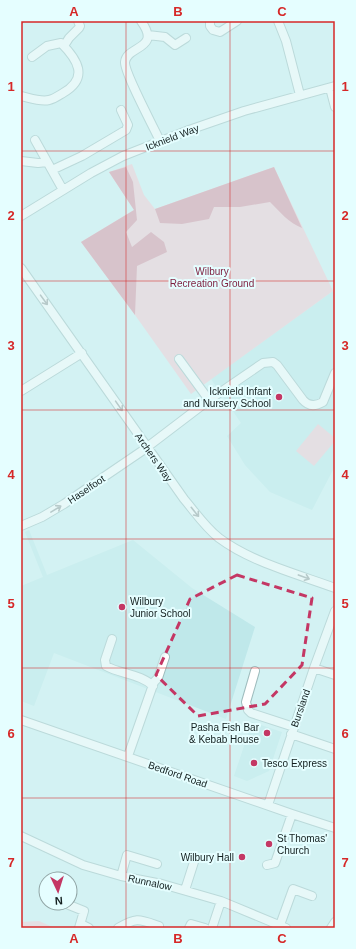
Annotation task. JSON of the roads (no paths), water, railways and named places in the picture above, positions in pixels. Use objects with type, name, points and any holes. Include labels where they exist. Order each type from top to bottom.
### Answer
[{"type":"street","points":[[64,46],[74,32],[79,28],[80,26],[78,21]]},
{"type":"street","points":[[141,21],[147,30],[148,37],[144,43],[126,58],[125,63],[129,77],[160,141]]},
{"type":"street","points":[[210,21],[210,26],[213,30],[220,32],[237,21]]},
{"type":"street","points":[[278,21],[286,41],[300,95]]},
{"type":"street","points":[[148,35],[165,37],[175,45],[186,38]]},
{"type":"street","points":[[21,96],[38,100],[50,100],[65,92],[76,83],[78,77],[79,68],[74,58],[61,43],[47,46],[32,57]]},
{"type":"street","points":[[333,87],[335,107]]},
{"type":"street","name":"Icknield Way","points":[[21,216],[123,156],[244,110],[333,87]]},
{"type":"street","points":[[52,170],[82,156],[126,130],[128,125],[121,110]]},
{"type":"street","points":[[35,140],[63,190]]},
{"type":"street","points":[[21,161],[38,163],[47,162]]},
{"type":"street","name":"Archers Way","points":[[22,271],[82,353],[184,499],[205,525],[218,537],[255,559],[335,588]]},
{"type":"street","points":[[21,391],[82,353]]},
{"type":"street","points":[[179,359],[209,400]]},
{"type":"street","name":"Haselfoot","points":[[21,526],[42,517],[64,504],[148,447],[209,400],[259,365],[270,362],[277,365],[290,384],[308,405],[316,405],[323,402],[335,373]]},
{"type":"street","name":"Bursland","points":[[268,805],[292,730],[335,611]]},
{"type":"street","points":[[112,639],[105,660],[106,666],[148,681],[153,686]]},
{"type":"street","points":[[128,756],[165,657]]},
{"type":"street","points":[[314,668],[335,675]]},
{"type":"street","points":[[255,671],[246,702],[248,710],[335,749]]},
{"type":"street","name":"Bedford Road","points":[[21,720],[335,828]]},
{"type":"street","points":[[267,865],[275,863],[292,814]]},
{"type":"street","name":"Runnalow","points":[[21,836],[83,865],[121,876],[162,884],[221,901],[283,927],[293,889],[312,896]]},
{"type":"street","points":[[121,876],[127,855],[157,864]]},
{"type":"street","points":[[185,890],[194,862]]},
{"type":"street","points":[[212,928],[221,901]]},
{"type":"street","points":[[78,909],[84,911],[80,926],[89,928]]},
{"type":"street","points":[[118,928],[131,920],[159,926]]},
{"type":"street","points":[[331,928],[335,922]]},
{"type":"street","points":[[189,928],[191,924],[205,928]]},
{"type":"place","name":"Icknield Infant and Nursery School","points":[[279,397]]},
{"type":"place","name":"Wilbury Junior School","points":[[122,607]]},
{"type":"place","name":"Pasha Fish Bar & Kebab House","points":[[267,733]]},
{"type":"place","name":"Tesco Express","points":[[254,763]]},
{"type":"place","name":"St Thomas' Church","points":[[269,844]]},
{"type":"place","name":"Wilbury Hall","points":[[242,857]]},
{"type":"park label","name":"Wilbury Recreation Ground","points":[[212,276]]}]
